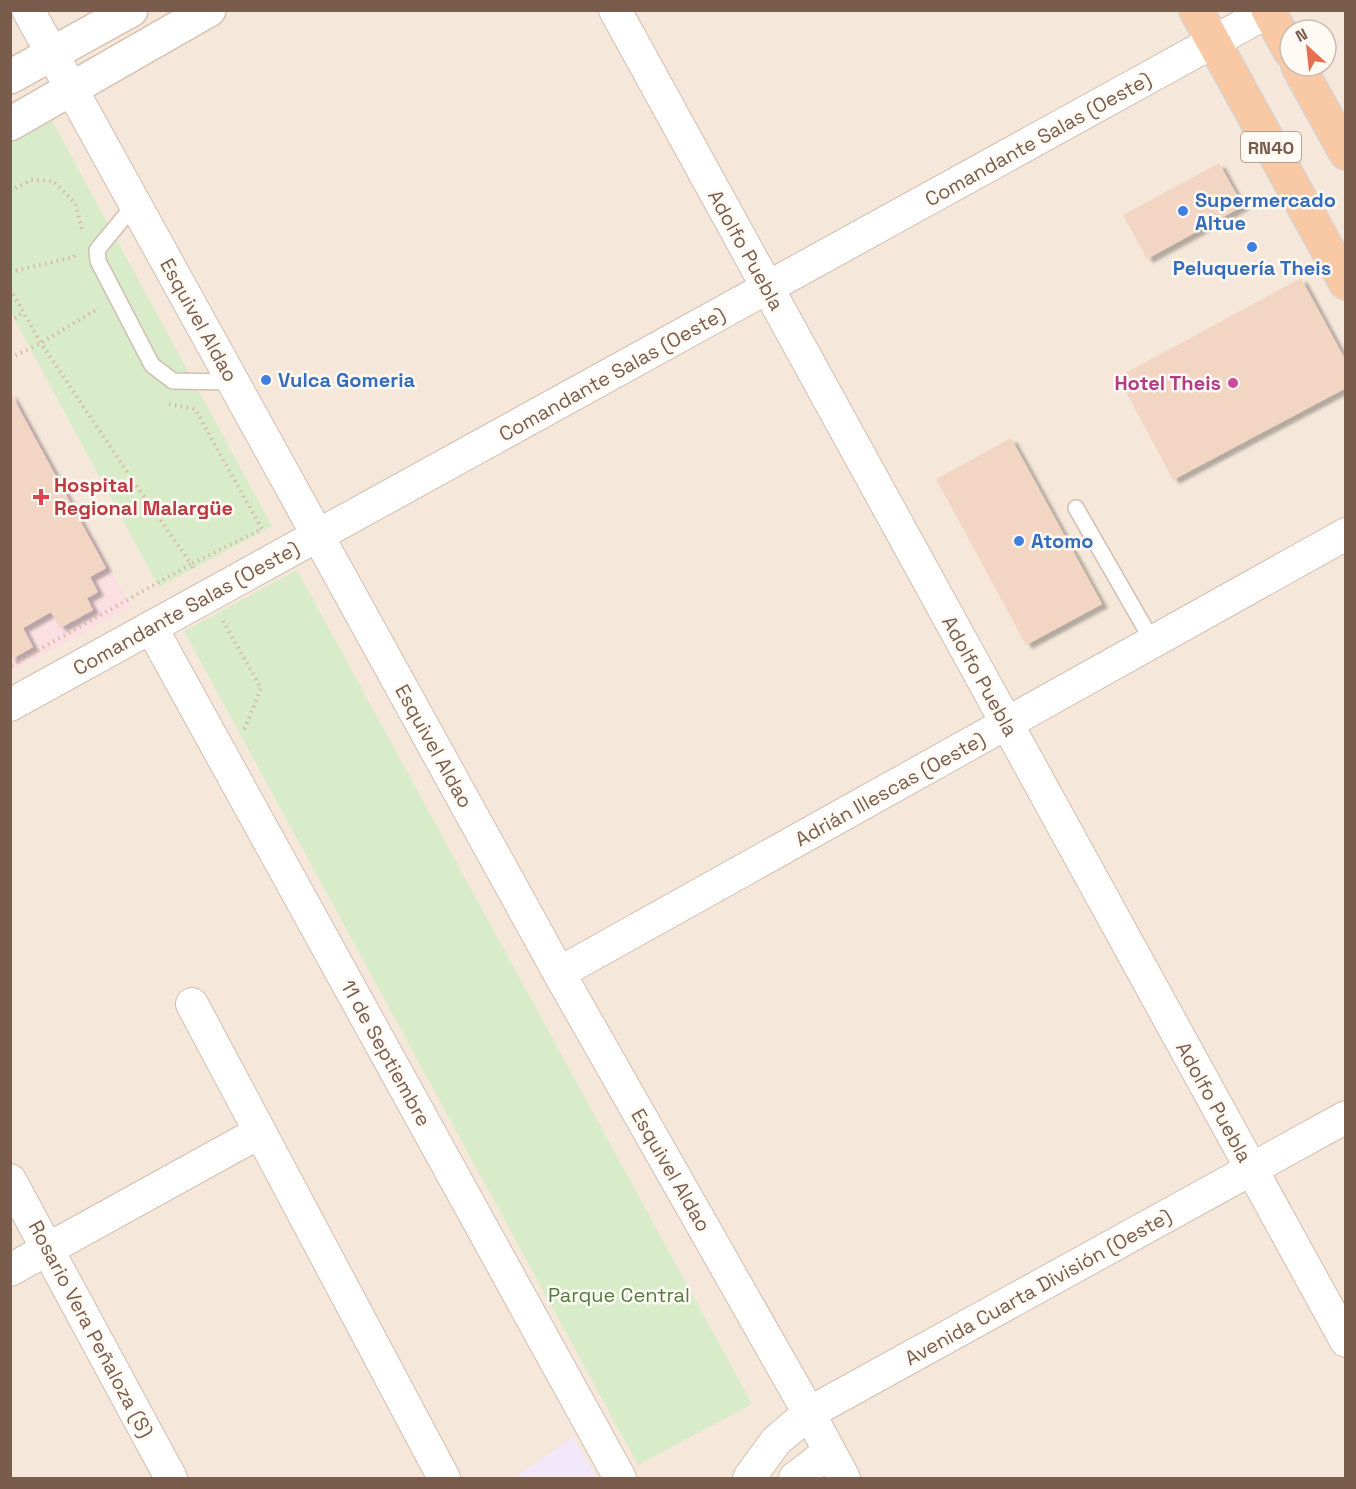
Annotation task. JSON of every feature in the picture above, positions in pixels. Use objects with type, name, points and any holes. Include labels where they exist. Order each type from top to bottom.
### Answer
[{"type":"highway","name":"RN40","points":[[1196,10],[1346,283]]},
{"type":"highway","points":[[1269,11],[1278,28]]},
{"type":"highway","name":"RN40","points":[[1305,78],[1346,153]]},
{"type":"main road","points":[[10,77],[131,10]]},
{"type":"main road","points":[[10,124],[209,10]]},
{"type":"street","name":"Esquivel Aldao","points":[[28,10],[559,973],[837,1465]]},
{"type":"street","name":"Adolfo Puebla","points":[[615,10],[1346,1341]]},
{"type":"street","name":"Comandante Salas (Oeste)","points":[[10,705],[1269,11]]},
{"type":"street","name":"Adrián Illescas (Oeste)","points":[[559,973],[1346,534]]},
{"type":"street","name":"11 de Septiembre","points":[[151,627],[620,1479]]},
{"type":"street","points":[[192,1004],[444,1479]]},
{"type":"street","name":"Avenida Cuarta División (Oeste)","points":[[749,1479],[776,1441],[809,1413],[1346,1117]]},
{"type":"street","points":[[10,1270],[260,1132]]},
{"type":"street","name":"Rosario Vera Peñaloza (S)","points":[[10,1180],[171,1479]]},
{"type":"street","points":[[795,1479],[837,1465]]},
{"type":"lane","points":[[135,204],[97,250],[98,261],[152,365],[173,381],[233,382]]},
{"type":"lane","points":[[1076,508],[1153,642]]},
{"type":"path","points":[[10,191],[31,180],[53,181],[75,203],[84,233],[80,241]]},
{"type":"path","points":[[10,272],[74,257],[77,250],[82,258]]},
{"type":"path","points":[[10,289],[41,344],[190,564],[261,688],[245,728],[219,750]]},
{"type":"path","points":[[10,358],[41,344],[108,303]]},
{"type":"path","points":[[10,322],[23,312]]},
{"type":"path","points":[[10,666],[190,564],[262,529],[195,409],[165,404]]},
{"type":"shaded area","points":[[11,11],[1345,11],[1345,1478],[11,1478]]},
{"type":"shaded area","name":"Hospital Regional Malargüe","points":[[10,387],[131,607],[11,672],[10,672]]},
{"type":"shaded area","points":[[573,1437],[597,1478],[514,1478]]},
{"type":"green space","points":[[49,115],[272,526],[159,587],[11,313],[10,137]]},
{"type":"green space","name":"Parque Central","points":[[297,570],[752,1404],[638,1465],[184,631]]},
{"type":"building","name":"Supermercado Altue","points":[[1219,163],[1243,206],[1147,259],[1123,215]]},
{"type":"building","name":"Hotel Theis","points":[[1301,278],[1346,361],[1346,388],[1173,480],[1118,377]]},
{"type":"building","name":"Hospital Regional Malargüe","points":[[10,392],[106,568],[90,577],[98,592],[87,598],[93,610],[60,628],[51,612],[23,628],[33,647],[10,660]]},
{"type":"building","name":"Atomo","points":[[1011,438],[1102,604],[1026,645],[936,479]]},
{"type":"place","name":"Supermercado Altue","points":[[1183,211]]},
{"type":"place","name":"Peluquería Theis","points":[[1252,247]]},
{"type":"place","name":"Vulca Gomeria","points":[[266,380]]},
{"type":"place","name":"Hotel Theis","points":[[1233,383]]},
{"type":"place","name":"Hospital Regional Malargüe","points":[[41,497]]},
{"type":"place","name":"Atomo","points":[[1019,541]]}]
